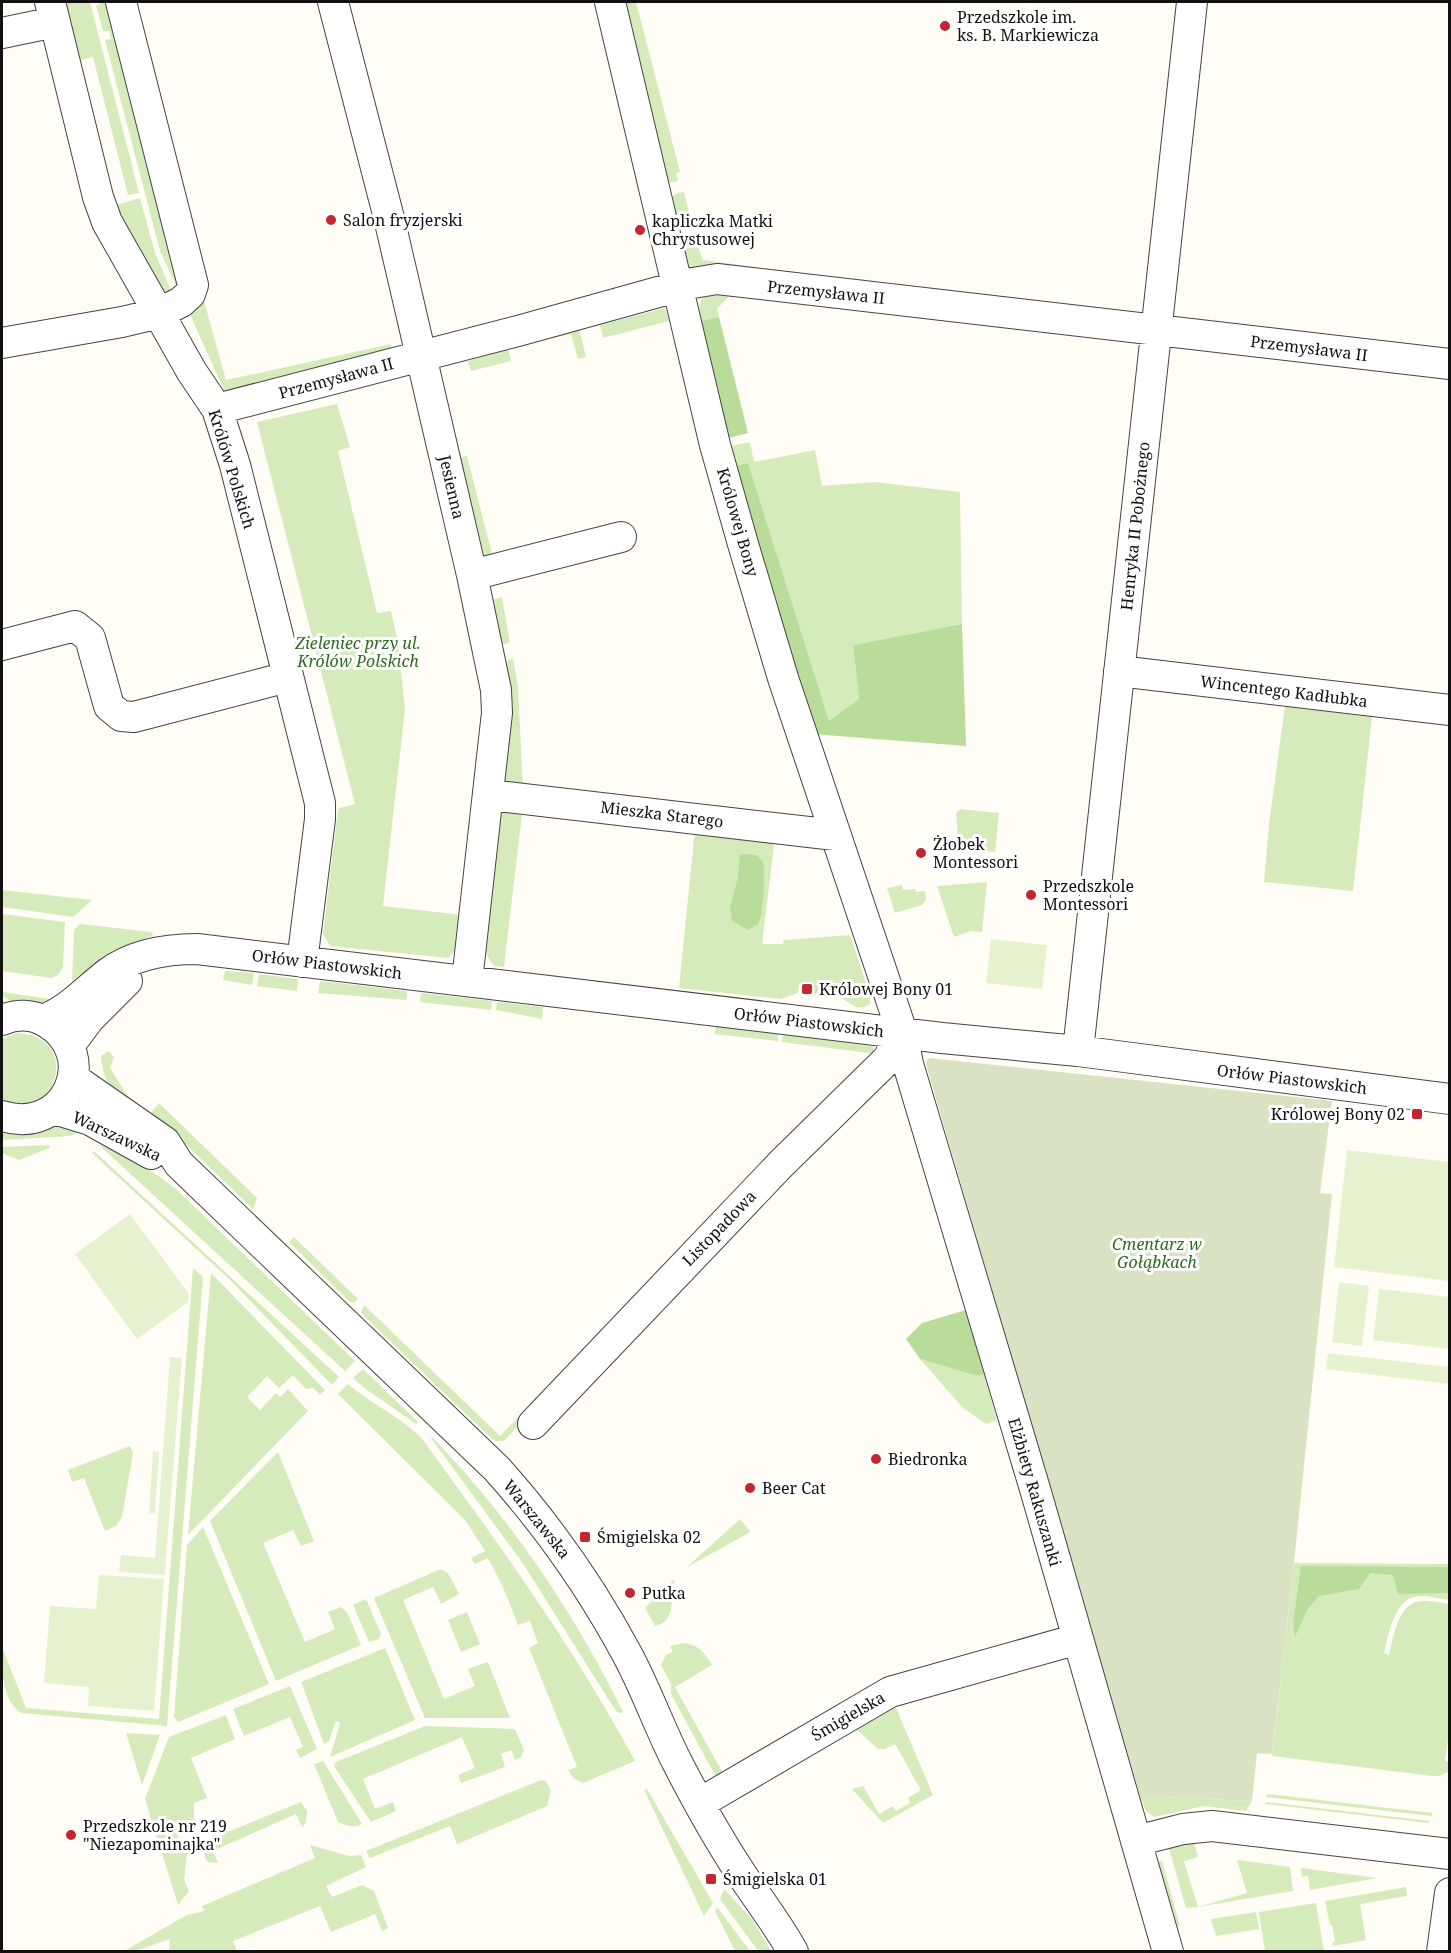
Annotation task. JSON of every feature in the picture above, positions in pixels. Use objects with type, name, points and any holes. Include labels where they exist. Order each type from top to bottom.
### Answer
[{"type":"street","points":[[2,343],[122,322],[159,313],[181,302],[190,294],[193,285],[121,2]]},
{"type":"street","name":"Jesienna","points":[[333,2],[389,218],[472,575],[496,690],[489,795],[467,981]]},
{"type":"street","name":"Królowej Bony","points":[[610,2],[715,445],[743,544],[783,678],[902,1032]]},
{"type":"street","name":"Henryka II Pobożnego","points":[[1078,1051],[1192,2]]},
{"type":"street","points":[[2,33],[52,12]]},
{"type":"street","name":"Królów Polskich","points":[[52,12],[98,197],[111,229],[192,372],[217,409],[235,465],[317,788],[320,819],[302,962]]},
{"type":"street","name":"Przemysława II","points":[[217,409],[702,280],[717,279],[1449,364]]},
{"type":"street","points":[[472,575],[621,537]]},
{"type":"street","points":[[2,645],[75,626],[90,638],[109,706],[121,716],[134,717],[272,681]]},
{"type":"street","name":"Wincentego Kadłubka","points":[[1119,671],[1449,710]]},
{"type":"street","name":"Mieszka Starego","points":[[489,795],[835,835]]},
{"type":"street","name":"Orłów Piastowskich","points":[[43,1020],[73,1004],[120,965],[151,952],[197,949],[1078,1051],[1449,1099]]},
{"type":"street","points":[[69,1046],[88,1019],[114,992],[134,976],[156,964],[169,952]]},
{"type":"street","points":[[2,1116],[13,1120],[28,1120],[42,1117],[54,1109],[66,1095],[73,1078],[74,1067],[69,1046],[58,1031],[43,1020],[33,1017],[4,1015]]},
{"type":"street","name":"Listopadowa","points":[[533,1424],[781,1164],[888,1059],[902,1032]]},
{"type":"street","name":"Elżbiety Rakuszanki","points":[[902,1032],[908,1064],[1168,1952]]},
{"type":"street","name":"Warszawska","points":[[73,1078],[165,1142],[179,1164],[488,1461],[530,1506],[567,1555],[628,1656],[676,1761],[741,1873],[774,1918],[793,1952]]},
{"type":"street","name":"Warszawska","points":[[54,1109],[90,1120],[157,1157],[179,1164]]},
{"type":"street","name":"Śmigielska","points":[[700,1803],[890,1692],[1078,1639]]},
{"type":"street","points":[[1137,1841],[1183,1829],[1212,1826],[1449,1854]]},
{"type":"street","points":[[1442,1952],[1449,1893]]},
{"type":"green space","points":[[60,2],[90,2],[139,193],[128,195],[93,57],[76,61]]},
{"type":"green space","points":[[100,2],[110,2],[182,281],[179,292],[160,251],[105,40],[111,39],[109,31],[103,31],[96,5]]},
{"type":"green space","points":[[621,2],[636,2],[680,172],[676,173],[678,181],[668,183]]},
{"type":"green space","points":[[684,192],[692,224],[691,227],[674,228],[668,201],[675,194]]},
{"type":"green space","points":[[140,198],[155,253],[173,295],[166,296],[113,206]]},
{"type":"green space","points":[[694,242],[703,260],[814,275],[808,280],[687,269],[679,249],[683,244]]},
{"type":"green space","points":[[713,294],[729,296],[717,309],[719,317],[701,321],[699,307],[701,300]]},
{"type":"green space","points":[[204,301],[226,380],[391,344],[393,353],[233,392],[224,390],[187,308]]},
{"type":"green space","points":[[665,308],[669,321],[603,338],[600,325]]},
{"type":"green space","points":[[719,317],[748,433],[725,439],[696,322]]},
{"type":"green space","points":[[579,328],[586,357],[578,359],[571,334],[549,339],[550,337]]},
{"type":"green space","points":[[508,349],[511,361],[471,371],[468,361]]},
{"type":"green space","name":"Zieleniec przy ul. Królów Polskich","points":[[337,404],[350,447],[338,451],[377,613],[391,611],[398,642],[405,709],[383,906],[462,915],[458,949],[448,958],[330,946],[323,934],[338,810],[355,804],[257,422]]},
{"type":"green space","points":[[750,442],[754,462],[815,450],[822,486],[874,482],[960,492],[962,624],[853,645],[859,699],[829,722],[748,464],[732,467],[727,447]]},
{"type":"green space","points":[[460,451],[461,457],[467,456],[492,554],[487,558],[481,556],[454,453]]},
{"type":"green space","points":[[748,463],[829,721],[859,699],[853,645],[962,624],[966,746],[812,734],[732,467]]},
{"type":"green space","points":[[502,597],[510,643],[499,645],[489,600]]},
{"type":"green space","points":[[513,658],[518,687],[523,789],[503,784],[502,664]]},
{"type":"green space","points":[[1285,706],[1372,717],[1353,891],[1264,882],[1269,824]]},
{"type":"green space","points":[[501,808],[575,815],[574,821],[522,814],[504,967],[494,966],[481,946]]},
{"type":"green space","points":[[960,809],[999,813],[995,852],[985,851],[985,847],[959,849],[956,813]]},
{"type":"green space","points":[[695,829],[768,838],[774,845],[762,944],[783,944],[784,940],[850,935],[870,995],[870,1004],[857,1007],[839,997],[814,994],[814,986],[799,984],[798,993],[781,999],[679,988]]},
{"type":"green space","points":[[740,854],[757,855],[764,864],[761,917],[757,925],[748,930],[732,921],[730,907],[738,877]]},
{"type":"green space","points":[[987,882],[982,932],[971,931],[954,937],[937,886]]},
{"type":"green space","points":[[902,885],[903,890],[925,891],[926,900],[922,905],[895,913],[887,888]]},
{"type":"green space","points":[[2,890],[92,900],[73,917],[2,907]]},
{"type":"green space","points":[[2,914],[65,922],[63,967],[58,975],[51,978],[2,971]]},
{"type":"green space","points":[[80,924],[153,934],[124,947],[72,984],[74,930]]},
{"type":"green space","points":[[991,939],[1047,945],[1042,989],[986,983]]},
{"type":"green space","points":[[225,971],[254,973],[252,985],[223,980]]},
{"type":"green space","points":[[259,974],[298,979],[297,991],[257,986]]},
{"type":"green space","points":[[320,981],[407,991],[407,1000],[318,993]]},
{"type":"green space","points":[[2,992],[63,1001],[55,1006],[14,1004],[2,995]]},
{"type":"green space","points":[[421,993],[492,1001],[491,1010],[420,1002]]},
{"type":"green space","points":[[497,1002],[543,1007],[542,1019],[496,1010]]},
{"type":"green space","points":[[716,1026],[778,1033],[778,1041],[714,1034]]},
{"type":"green space","points":[[16,1033],[37,1038],[50,1048],[56,1063],[55,1078],[48,1092],[36,1102],[21,1105],[2,1099],[2,1039]]},
{"type":"green space","points":[[783,1034],[872,1046],[877,1054],[782,1042]]},
{"type":"green space","points":[[109,1051],[114,1057],[110,1068],[131,1101],[117,1092],[106,1079],[101,1056]]},
{"type":"green space","name":"Cmentarz w Gołąbkach","points":[[930,1058],[1332,1101],[1320,1193],[1332,1194],[1294,1563],[1272,1754],[1257,1753],[1252,1801],[1140,1796],[927,1068],[926,1061]]},
{"type":"green space","points":[[159,1103],[257,1198],[253,1209],[177,1136],[150,1114]]},
{"type":"green space","points":[[58,1124],[79,1132],[71,1136],[2,1140],[2,1130]]},
{"type":"green space","points":[[49,1145],[50,1148],[19,1160],[2,1153],[2,1147]]},
{"type":"green space","points":[[99,1145],[129,1157],[177,1190],[355,1361],[345,1371]]},
{"type":"green space","points":[[1347,1150],[1449,1162],[1449,1281],[1334,1267]]},
{"type":"green space","points":[[94,1151],[339,1377],[332,1385],[230,1280],[92,1153]]},
{"type":"green space","points":[[130,1214],[189,1294],[188,1302],[137,1339],[75,1254]]},
{"type":"green space","points":[[294,1237],[358,1299],[354,1303],[350,1302],[289,1242]]},
{"type":"green space","points":[[193,1268],[203,1277],[167,1726],[22,1713],[15,1708],[7,1693],[3,1674],[2,1647],[26,1708],[159,1719]]},
{"type":"green space","points":[[211,1273],[325,1390],[320,1395],[313,1388],[306,1389],[293,1375],[279,1388],[267,1376],[247,1397],[260,1410],[276,1393],[280,1397],[288,1389],[308,1411],[188,1535]]},
{"type":"green space","points":[[1339,1282],[1369,1286],[1362,1346],[1332,1342]]},
{"type":"green space","points":[[1379,1289],[1449,1297],[1449,1349],[1373,1340]]},
{"type":"green space","points":[[364,1305],[500,1436],[579,1354],[582,1357],[504,1441],[494,1441],[361,1313]]},
{"type":"green space","points":[[966,1310],[984,1374],[977,1376],[920,1359],[906,1339],[922,1323]]},
{"type":"green space","points":[[1328,1353],[1449,1367],[1449,1384],[1326,1369]]},
{"type":"green space","points":[[170,1357],[182,1358],[166,1558],[158,1558],[166,1559],[165,1575],[119,1572],[121,1555],[155,1558]]},
{"type":"green space","points":[[920,1359],[977,1376],[984,1374],[997,1420],[986,1424],[963,1408]]},
{"type":"green space","points":[[363,1369],[418,1422],[416,1424],[353,1378]]},
{"type":"green space","points":[[348,1384],[406,1424],[423,1440],[561,1637],[635,1761],[583,1783],[573,1778],[568,1770],[577,1767],[529,1648],[538,1643],[530,1621],[518,1625],[503,1587],[488,1558],[475,1564],[471,1558],[485,1551],[465,1520],[338,1394]]},
{"type":"green space","points":[[432,1437],[487,1499],[538,1567],[583,1638],[622,1713],[617,1712],[612,1705],[524,1565]]},
{"type":"green space","points":[[130,1446],[133,1453],[122,1517],[116,1526],[105,1531],[84,1478],[72,1482],[68,1470]]},
{"type":"green space","points":[[153,1451],[159,1452],[155,1513],[149,1513]]},
{"type":"green space","points":[[278,1452],[314,1541],[301,1546],[293,1530],[263,1543],[305,1642],[335,1629],[328,1612],[341,1607],[347,1612],[361,1645],[276,1681],[210,1521]]},
{"type":"green space","points":[[740,1519],[750,1531],[747,1534],[687,1567]]},
{"type":"green space","points":[[203,1527],[269,1684],[178,1722],[174,1717],[187,1545]]},
{"type":"green space","points":[[1294,1563],[1449,1564],[1449,1600],[1420,1596],[1404,1602],[1394,1617],[1384,1653],[1389,1655],[1398,1622],[1407,1607],[1421,1601],[1449,1604],[1450,1726],[1445,1760],[1449,1763],[1448,1772],[1432,1776],[1272,1756]]},
{"type":"green space","points":[[1301,1566],[1449,1567],[1449,1593],[1398,1594],[1393,1575],[1370,1573],[1359,1589],[1319,1596],[1307,1610],[1295,1637],[1293,1624]]},
{"type":"green space","points":[[441,1569],[448,1573],[459,1594],[441,1604],[433,1587],[403,1600],[444,1699],[475,1686],[468,1669],[488,1662],[510,1718],[425,1718],[374,1598]]},
{"type":"green space","points":[[99,1575],[164,1579],[154,1711],[88,1706],[89,1687],[44,1683],[50,1606],[96,1609]]},
{"type":"green space","points":[[673,1580],[675,1581],[671,1608],[667,1620],[655,1626],[645,1608]]},
{"type":"green space","points":[[366,1599],[381,1634],[379,1639],[369,1642],[353,1605]]},
{"type":"green space","points":[[467,1612],[480,1644],[461,1652],[448,1620]]},
{"type":"green space","points":[[683,1643],[693,1645],[700,1650],[712,1665],[675,1687],[724,1775],[717,1779],[671,1694],[671,1684],[661,1665],[666,1655],[673,1652],[670,1646]]},
{"type":"green space","points":[[385,1648],[415,1720],[330,1757],[340,1723],[336,1721],[329,1741],[324,1744],[301,1682]]},
{"type":"green space","points":[[290,1686],[317,1749],[300,1758],[296,1750],[303,1747],[290,1717],[244,1736],[233,1709]]},
{"type":"green space","points":[[894,1703],[933,1795],[883,1823],[852,1789],[863,1786],[879,1814],[893,1806],[896,1811],[910,1803],[908,1798],[921,1790],[895,1744],[885,1749],[878,1749],[854,1727]]},
{"type":"green space","points":[[226,1715],[235,1739],[191,1758],[207,1798],[194,1803],[194,1824],[180,1823],[177,1846],[188,1847],[184,1880],[189,1891],[178,1905],[145,1799],[169,1737]]},
{"type":"green space","points":[[425,1726],[515,1729],[524,1750],[521,1757],[515,1760],[511,1750],[501,1754],[505,1767],[461,1783],[458,1775],[475,1768],[462,1737],[363,1779],[375,1809],[393,1802],[396,1811],[371,1822],[334,1766],[336,1762]]},
{"type":"green space","points":[[126,1733],[160,1735],[142,1785]]},
{"type":"green space","points":[[323,1761],[362,1824],[353,1826],[338,1822],[314,1764]]},
{"type":"green space","points":[[541,1780],[546,1781],[551,1790],[547,1806],[457,1844],[450,1826],[370,1858],[366,1851]]},
{"type":"green space","points":[[647,1789],[713,1903],[704,1916],[644,1790]]},
{"type":"green space","points":[[1267,1794],[1432,1813],[1432,1816],[1266,1797]]},
{"type":"green space","points":[[1140,1796],[1252,1801],[1246,1811],[1204,1806],[1154,1817],[1146,1811]]},
{"type":"green space","points":[[301,1802],[307,1811],[306,1823],[302,1827],[296,1814],[213,1851],[218,1863],[206,1860],[205,1851],[208,1840]]},
{"type":"green space","points":[[1266,1802],[1429,1821],[1429,1823],[1265,1804]]},
{"type":"green space","points":[[1194,1842],[1198,1857],[1184,1861],[1198,1907],[1186,1908],[1169,1848]]},
{"type":"green space","points":[[310,1845],[349,1856],[361,1855],[366,1867],[326,1886],[332,1897],[362,1885],[374,1891],[388,1928],[382,1931],[375,1914],[331,1932],[320,1906],[233,1941],[237,1951],[169,1951],[170,1939],[135,1951],[124,1951],[187,1915],[204,1911],[202,1906],[315,1858]]},
{"type":"green space","points":[[1237,1860],[1290,1867],[1293,1891],[1198,1907],[1247,1893]]},
{"type":"green space","points":[[1162,1861],[1180,1926],[1176,1927],[1154,1863]]},
{"type":"green space","points":[[1301,1868],[1377,1878],[1310,1890],[1308,1876],[1302,1877]]},
{"type":"green space","points":[[1406,1887],[1407,1896],[1360,1904],[1366,1940],[1333,1946],[1332,1942],[1335,1942],[1332,1925],[1330,1925],[1325,1901]]},
{"type":"green space","points":[[724,1889],[752,1919],[771,1951],[758,1951],[720,1899]]},
{"type":"green space","points":[[1316,1903],[1324,1951],[1265,1951],[1259,1912]]},
{"type":"green space","points":[[717,1907],[750,1951],[735,1951],[715,1911]]},
{"type":"green space","points":[[1256,1912],[1259,1929],[1216,1936],[1211,1919]]},
{"type":"place","name":"Przedszkole im. ks. B. Markiewicza","points":[[945,26]]},
{"type":"place","name":"Salon fryzjerski","points":[[331,220]]},
{"type":"place","name":"kapliczka Matki Chrystusowej","points":[[640,230]]},
{"type":"place","name":"Żłobek Montessori","points":[[921,853]]},
{"type":"place","name":"Przedszkole Montessori","points":[[1031,895]]},
{"type":"place","name":"Królowej Bony 01","points":[[807,989]]},
{"type":"place","name":"Królowej Bony 02","points":[[1417,1114]]},
{"type":"place","name":"Biedronka","points":[[876,1459]]},
{"type":"place","name":"Beer Cat","points":[[750,1488]]},
{"type":"place","name":"Śmigielska 02","points":[[585,1537]]},
{"type":"place","name":"Putka","points":[[630,1593]]},
{"type":"place","name":"Przedszkole nr 219 \"Niezapominajka\"","points":[[71,1835]]},
{"type":"place","name":"Śmigielska 01","points":[[711,1879]]}]
